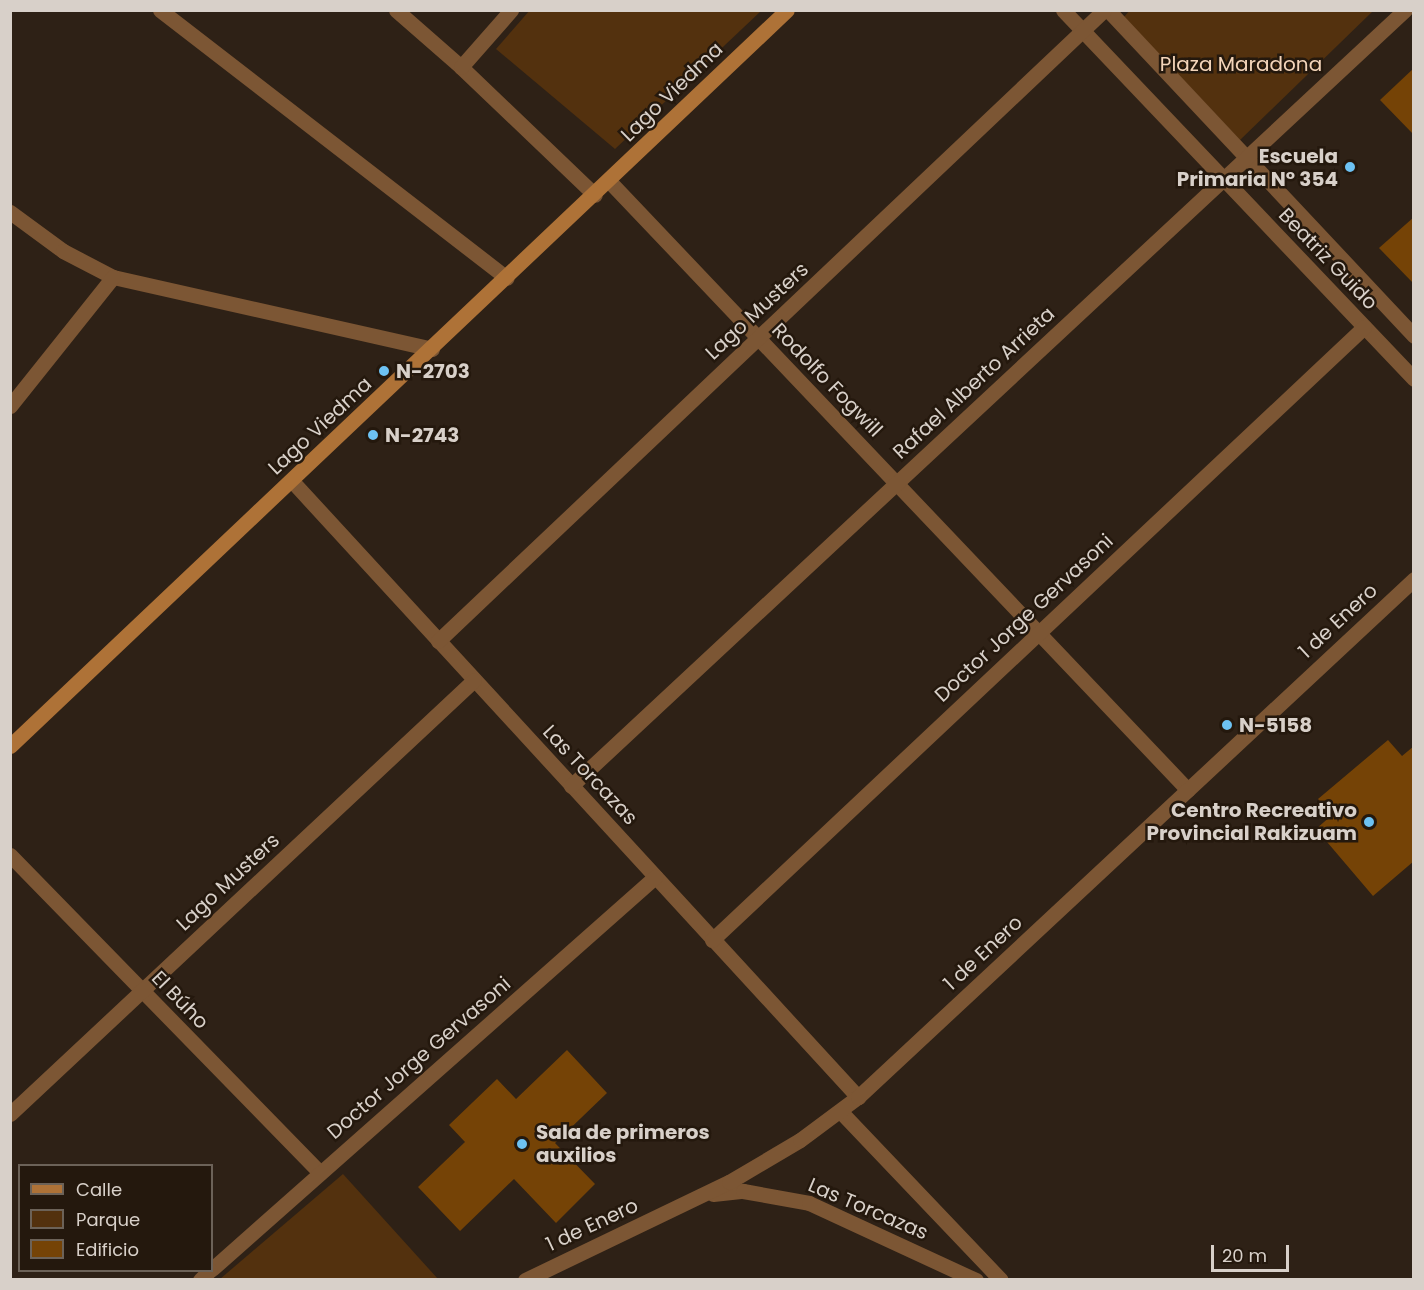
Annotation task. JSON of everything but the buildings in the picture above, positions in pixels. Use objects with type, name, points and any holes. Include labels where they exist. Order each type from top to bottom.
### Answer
[{"type":"main road","name":"Lago Viedma","points":[[10,746],[595,195],[787,10]]},
{"type":"street","points":[[160,10],[507,278]]},
{"type":"street","points":[[396,10],[461,67],[595,195]]},
{"type":"street","points":[[461,67],[511,10]]},
{"type":"street","name":"Beatriz Guido","points":[[1063,10],[1413,379]]},
{"type":"street","name":"Beatriz Guido","points":[[1106,10],[1413,336]]},
{"type":"street","name":"Lago Musters","points":[[438,641],[1106,10]]},
{"type":"street","name":"Rafael Alberto Arrieta","points":[[571,786],[1405,10]]},
{"type":"street","name":"Rodolfo Fogwill","points":[[609,181],[1188,790]]},
{"type":"street","points":[[10,212],[63,251],[113,277],[432,349]]},
{"type":"street","points":[[10,406],[113,277]]},
{"type":"street","name":"Doctor Jorge Gervasoni","points":[[712,940],[1364,327]]},
{"type":"street","name":"Las Torcazas","points":[[292,481],[858,1097]]},
{"type":"street","name":"1 de Enero","points":[[525,1280],[704,1196],[777,1154],[858,1097],[1413,579]]},
{"type":"street","name":"Lago Musters","points":[[10,1114],[474,680]]},
{"type":"street","name":"El Búho","points":[[10,855],[320,1173]]},
{"type":"street","name":"Doctor Jorge Gervasoni","points":[[213,1268],[655,877]]},
{"type":"street","name":"Las Torcazas","points":[[840,1111],[1001,1280]]},
{"type":"street","name":"Las Torcazas","points":[[704,1196],[743,1191],[809,1203],[976,1280]]},
{"type":"green space","points":[[530,10],[761,11],[615,149],[496,49]]},
{"type":"green space","name":"Plaza Maradona","points":[[1130,10],[1373,11],[1240,140],[1124,17]]},
{"type":"green space","points":[[343,1174],[438,1279],[220,1279]]},
{"type":"place","name":"Escuela Primaria N° 354","points":[[1350,167]]},
{"type":"place","name":"N-2703","points":[[384,371]]},
{"type":"place","name":"N-2743","points":[[373,435]]},
{"type":"place","name":"N-5158","points":[[1227,725]]},
{"type":"place","name":"Centro Recreativo Provincial Rakizuam","points":[[1369,822]]},
{"type":"place","name":"Sala de primeros auxilios","points":[[522,1144]]}]
